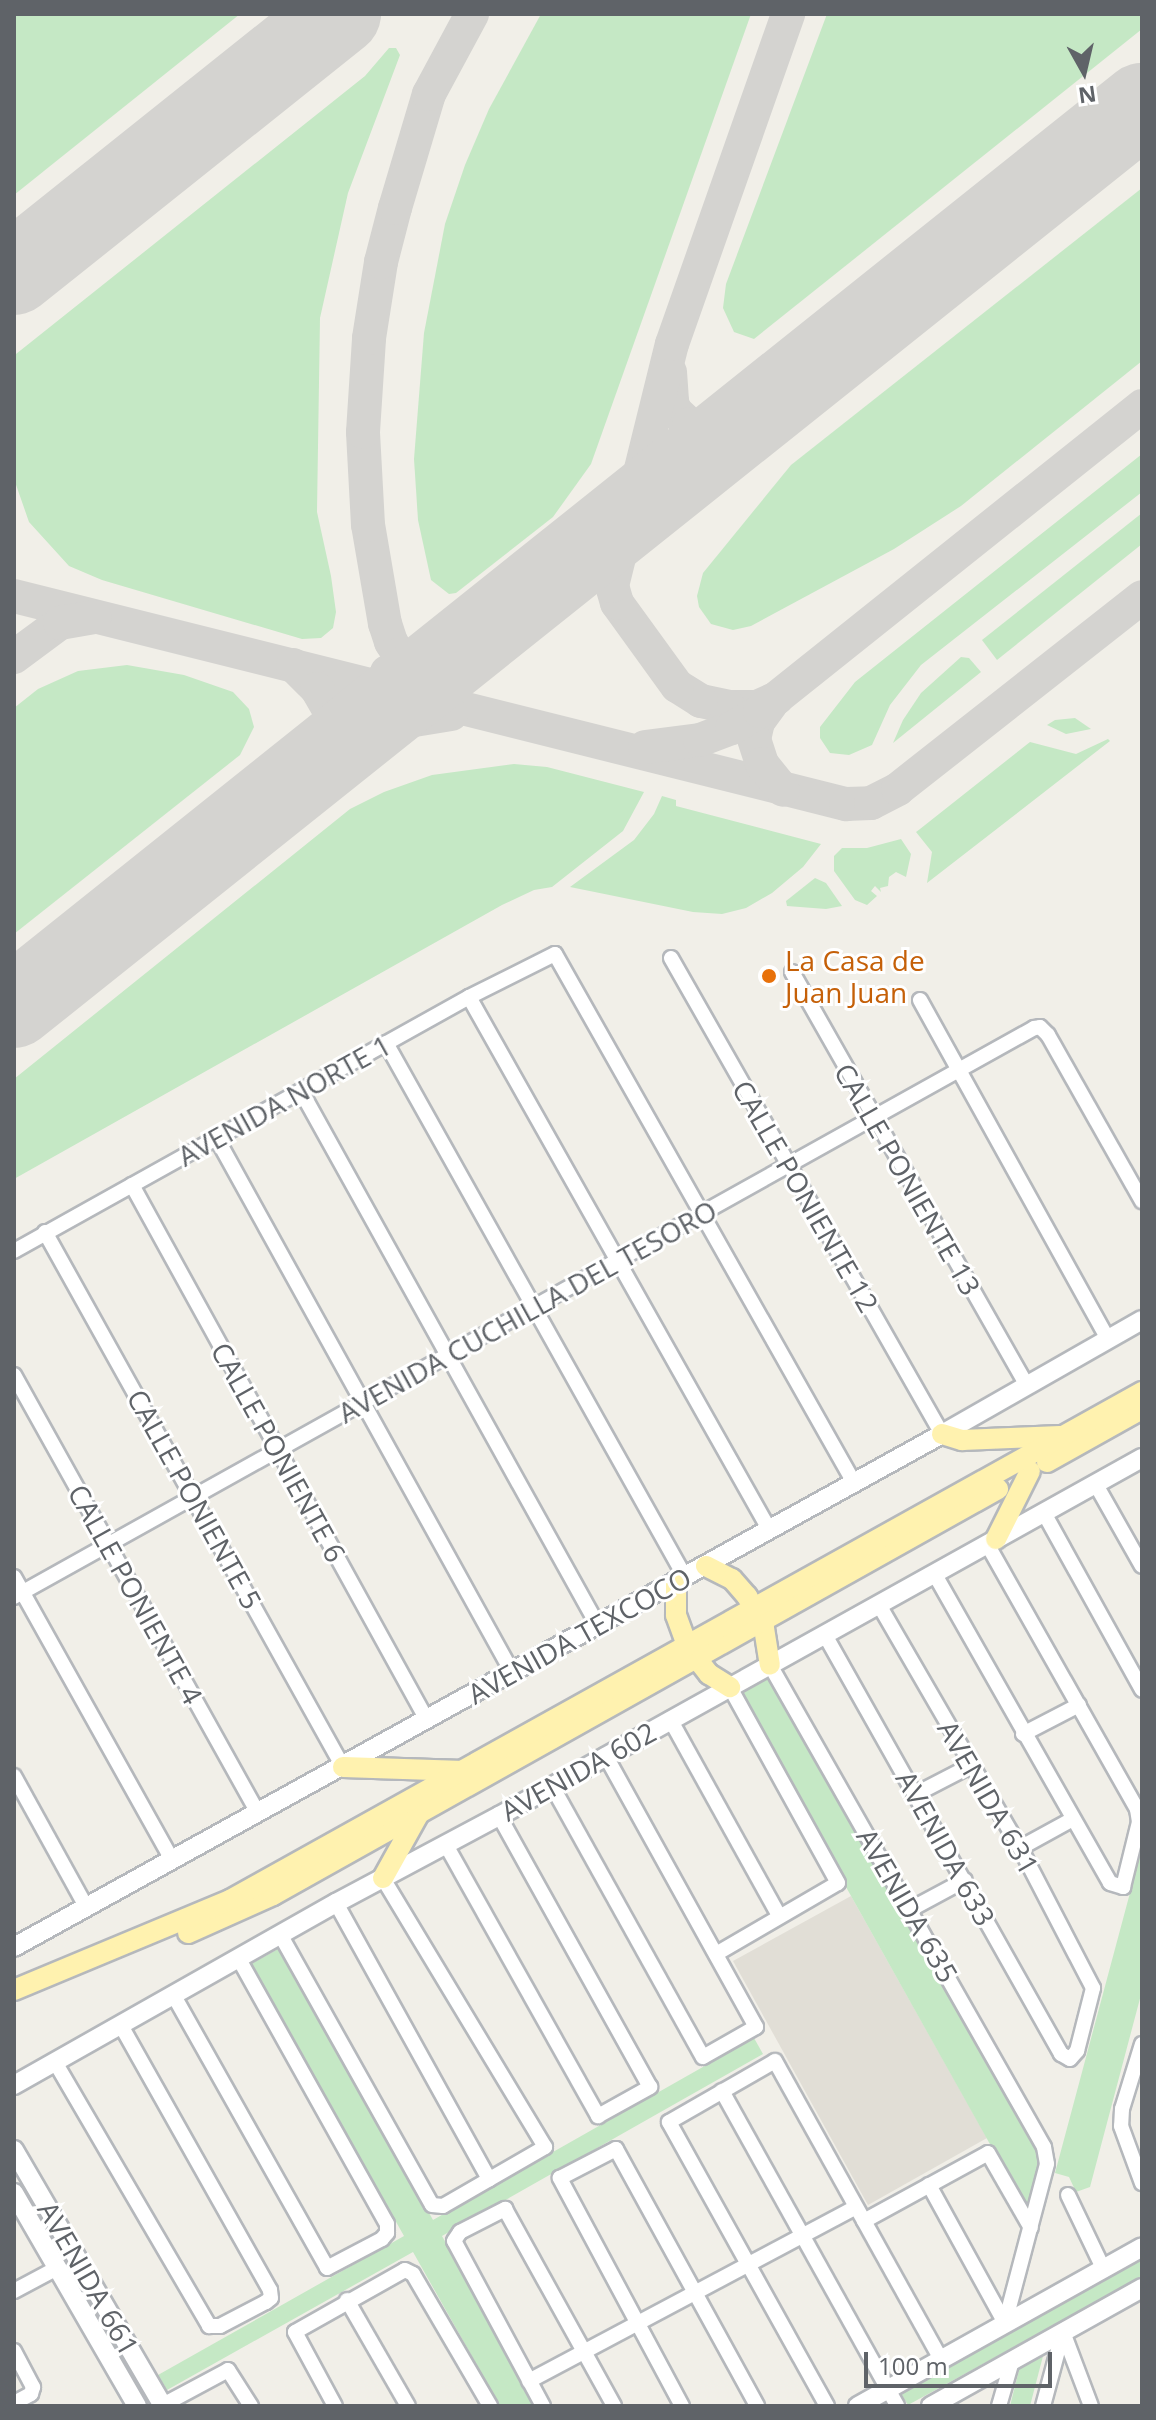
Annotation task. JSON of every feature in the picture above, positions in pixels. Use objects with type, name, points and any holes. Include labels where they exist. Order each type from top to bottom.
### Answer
[{"type":"main road","name":"AVENIDA TEXCOCO","points":[[14,1947],[706,1566],[1142,1320]]},
{"type":"main road","name":"AVENIDA 602","points":[[14,2004],[232,1915],[419,1815],[1142,1392]]},
{"type":"main road","name":"AVENIDA 602","points":[[758,1615],[1142,1409]]},
{"type":"main road","points":[[942,1434],[962,1440],[1064,1436]]},
{"type":"main road","name":"AVENIDA 602","points":[[14,2085],[336,1903],[499,1816],[1142,1458]]},
{"type":"main road","points":[[991,1541],[1030,1471]]},
{"type":"main road","points":[[706,1566],[732,1579],[758,1615],[770,1665]]},
{"type":"main road","points":[[681,1579],[676,1615],[692,1653],[730,1687]]},
{"type":"main road","name":"AVENIDA 602","points":[[14,1990],[230,1900],[464,1771],[692,1653]]},
{"type":"main road","points":[[343,1767],[464,1771]]},
{"type":"main road","points":[[383,1878],[419,1815]]},
{"type":"main road","name":"AVENIDA 661","points":[[14,2150],[162,2406]]},
{"type":"main road","name":"AVENIDA 661","points":[[14,2193],[137,2406]]},
{"type":"main road","points":[[858,2406],[892,2398],[941,2359],[1142,2247]]},
{"type":"main road","points":[[931,2406],[1142,2288]]},
{"type":"street","name":"AVENIDA NORTE 1","points":[[14,1251],[469,997],[555,954],[704,1213]]},
{"type":"street","name":"CALLE PONIENTE 12","points":[[671,958],[942,1434]]},
{"type":"street","name":"CALLE PONIENTE 13","points":[[792,972],[871,1117],[1027,1385]]},
{"type":"street","points":[[469,997],[769,1529]]},
{"type":"street","points":[[920,1000],[1108,1339]]},
{"type":"street","name":"AVENIDA CUCHILLA DEL TESORO","points":[[18,1595],[704,1213],[787,1163],[958,1068],[1040,1027],[1142,1201]]},
{"type":"street","points":[[386,1043],[681,1579]]},
{"type":"street","points":[[301,1091],[597,1624]]},
{"type":"street","points":[[216,1137],[512,1672]]},
{"type":"street","name":"CALLE PONIENTE 6","points":[[132,1185],[427,1720]]},
{"type":"street","points":[[704,1213],[853,1481]]},
{"type":"street","name":"CALLE PONIENTE 5","points":[[45,1232],[343,1767]]},
{"type":"street","name":"CALLE PONIENTE 4","points":[[14,1375],[258,1813]]},
{"type":"street","points":[[1095,1483],[1142,1566]]},
{"type":"street","points":[[1044,1513],[1142,1690]]},
{"type":"street","points":[[934,1573],[1110,1883],[1119,1889],[1127,1882],[1139,1817],[991,1541]]},
{"type":"street","points":[[14,1577],[18,1595],[172,1860]]},
{"type":"street","name":"AVENIDA 631","points":[[879,1605],[1020,1848],[1094,1991],[1077,2051],[1070,2059]]},
{"type":"street","name":"AVENIDA 633","points":[[825,1635],[1061,2054],[1070,2059]]},
{"type":"street","name":"AVENIDA 635","points":[[770,1665],[1044,2147],[1047,2164],[1031,2228]]},
{"type":"street","points":[[716,1954],[838,1883],[730,1687]]},
{"type":"street","points":[[1023,1734],[1079,1705]]},
{"type":"street","points":[[670,1719],[779,1916]]},
{"type":"street","points":[[552,1786],[703,2057],[756,2027],[605,1755]]},
{"type":"street","points":[[916,1794],[970,1766]]},
{"type":"street","points":[[14,1776],[87,1908]]},
{"type":"street","points":[[446,1845],[598,2116],[650,2087],[499,1816]]},
{"type":"street","points":[[1020,1848],[1073,1819]]},
{"type":"street","points":[[281,1936],[437,2208],[489,2179],[545,2147],[383,1878]]},
{"type":"street","points":[[911,1909],[965,1880]]},
{"type":"street","points":[[336,1903],[489,2179]]},
{"type":"street","points":[[174,1996],[327,2268],[382,2239],[387,2233],[387,2224],[239,1959]]},
{"type":"street","points":[[55,2062],[212,2327],[271,2298],[121,2026]]},
{"type":"street","points":[[1142,2044],[1122,2109],[1121,2126],[1142,2183]]},
{"type":"street","points":[[827,2406],[669,2122],[775,2061],[941,2359]]},
{"type":"street","points":[[722,2091],[892,2398]]},
{"type":"street","points":[[682,2406],[560,2178],[616,2149],[757,2406]]},
{"type":"street","points":[[529,2381],[802,2236],[929,2185],[983,2153],[990,2155],[1031,2228],[1005,2323]]},
{"type":"street","points":[[929,2185],[1005,2323]]},
{"type":"street","points":[[1068,2195],[1103,2268]]},
{"type":"street","points":[[543,2406],[454,2237],[505,2209],[614,2406]]},
{"type":"street","points":[[14,2291],[59,2267]]},
{"type":"street","points":[[335,2406],[295,2332],[347,2300],[408,2270],[490,2406]]},
{"type":"street","points":[[347,2300],[408,2406]]},
{"type":"street","points":[[1043,2406],[1063,2332]]},
{"type":"street","points":[[1063,2332],[1091,2406]]},
{"type":"street","points":[[14,2351],[33,2387],[31,2394],[14,2403]]},
{"type":"street","points":[[999,2406],[1012,2361]]},
{"type":"street","points":[[162,2406],[228,2370],[251,2406]]},
{"type":"shaded area","points":[[851,1896],[987,2138],[868,2205],[733,1961]]},
{"type":"green space","points":[[14,14],[240,14],[14,195]]},
{"type":"green space","points":[[541,14],[751,14],[591,464],[553,517],[456,593],[449,594],[431,580],[418,520],[414,459],[424,333],[445,224],[465,165],[489,109]]},
{"type":"green space","points":[[827,14],[1142,14],[1142,29],[754,339],[734,332],[723,308],[726,284]]},
{"type":"green space","points":[[389,48],[396,48],[400,55],[348,193],[320,318],[317,512],[336,612],[333,628],[321,638],[302,639],[102,580],[69,566],[29,522],[14,479],[16,354],[365,76]]},
{"type":"green space","points":[[1142,188],[1142,361],[961,506],[894,549],[751,626],[733,630],[711,624],[699,607],[697,596],[703,573],[791,465]]},
{"type":"green space","points":[[1142,454],[1142,492],[921,665],[890,705],[872,745],[849,755],[830,753],[820,738],[820,727],[855,682]]},
{"type":"green space","points":[[1142,513],[1142,544],[997,660],[982,640]]},
{"type":"green space","points":[[961,657],[969,658],[981,672],[893,743],[903,720],[921,693]]},
{"type":"green space","points":[[127,665],[184,675],[233,692],[249,709],[254,727],[240,755],[14,934],[14,708],[38,689],[78,671]]},
{"type":"green space","points":[[1075,718],[1091,729],[1066,734],[1047,725],[1055,720]]},
{"type":"green space","points":[[1108,739],[1110,741],[927,883],[932,852],[916,832],[1030,742],[1076,754]]},
{"type":"green space","points":[[514,764],[547,767],[644,792],[623,831],[552,887],[534,890],[502,905],[14,1179],[14,1079],[350,809],[384,792],[432,775]]},
{"type":"green space","points":[[662,796],[676,800],[676,806],[821,844],[803,867],[772,893],[746,908],[722,914],[693,912],[570,887],[634,840],[654,814]]},
{"type":"green space","points":[[901,839],[911,854],[906,877],[896,872],[889,877],[888,886],[880,888],[881,892],[875,886],[871,891],[877,896],[867,905],[855,900],[834,871],[834,856],[842,848],[867,848]]},
{"type":"green space","points":[[815,878],[826,883],[842,906],[826,909],[787,906],[786,901]]},
{"type":"green space","points":[[771,1676],[1041,2158],[1029,2214],[738,1694]]},
{"type":"green space","points":[[1142,1848],[1142,1991],[1090,2187],[1076,2192],[1069,2177],[1055,2173]]},
{"type":"green space","points":[[280,1948],[433,2220],[754,2038],[763,2054],[442,2236],[537,2406],[500,2406],[413,2252],[167,2390],[158,2375],[404,2236],[251,1964]]},
{"type":"green space","points":[[1142,2253],[1142,2277],[908,2405],[899,2390]]},
{"type":"green space","points":[[1043,2356],[1030,2406],[1010,2406],[1020,2366]]},
{"type":"taxiway","points":[[442,698],[413,677],[391,642],[385,624],[368,525],[363,432],[369,338],[381,262],[395,208],[429,94],[472,14]]},
{"type":"taxiway","points":[[777,698],[757,707],[729,707],[701,701],[677,686],[617,603],[612,586],[672,344],[788,14]]},
{"type":"taxiway","points":[[670,372],[675,411],[689,424],[716,432],[731,430],[751,417]]},
{"type":"taxiway","points":[[645,747],[700,740],[732,728],[760,711],[1142,406]]},
{"type":"taxiway","points":[[633,536],[646,513],[673,480]]},
{"type":"taxiway","points":[[14,596],[846,804],[871,803],[898,789],[1142,597]]},
{"type":"taxiway","points":[[14,657],[60,623],[94,617]]},
{"type":"taxiway","points":[[387,672],[440,653],[489,628]]},
{"type":"taxiway","points":[[293,665],[317,689],[333,717],[331,740],[312,769]]},
{"type":"taxiway","points":[[771,704],[758,722],[754,739],[762,764],[783,790]]},
{"type":"taxiway","points":[[342,745],[390,724],[451,714]]},
{"type":"runway","points":[[14,273],[339,14]]},
{"type":"runway","points":[[14,1006],[1142,105]]},
{"type":"place","name":"La Casa de Juan Juan","points":[[769,976]]}]
